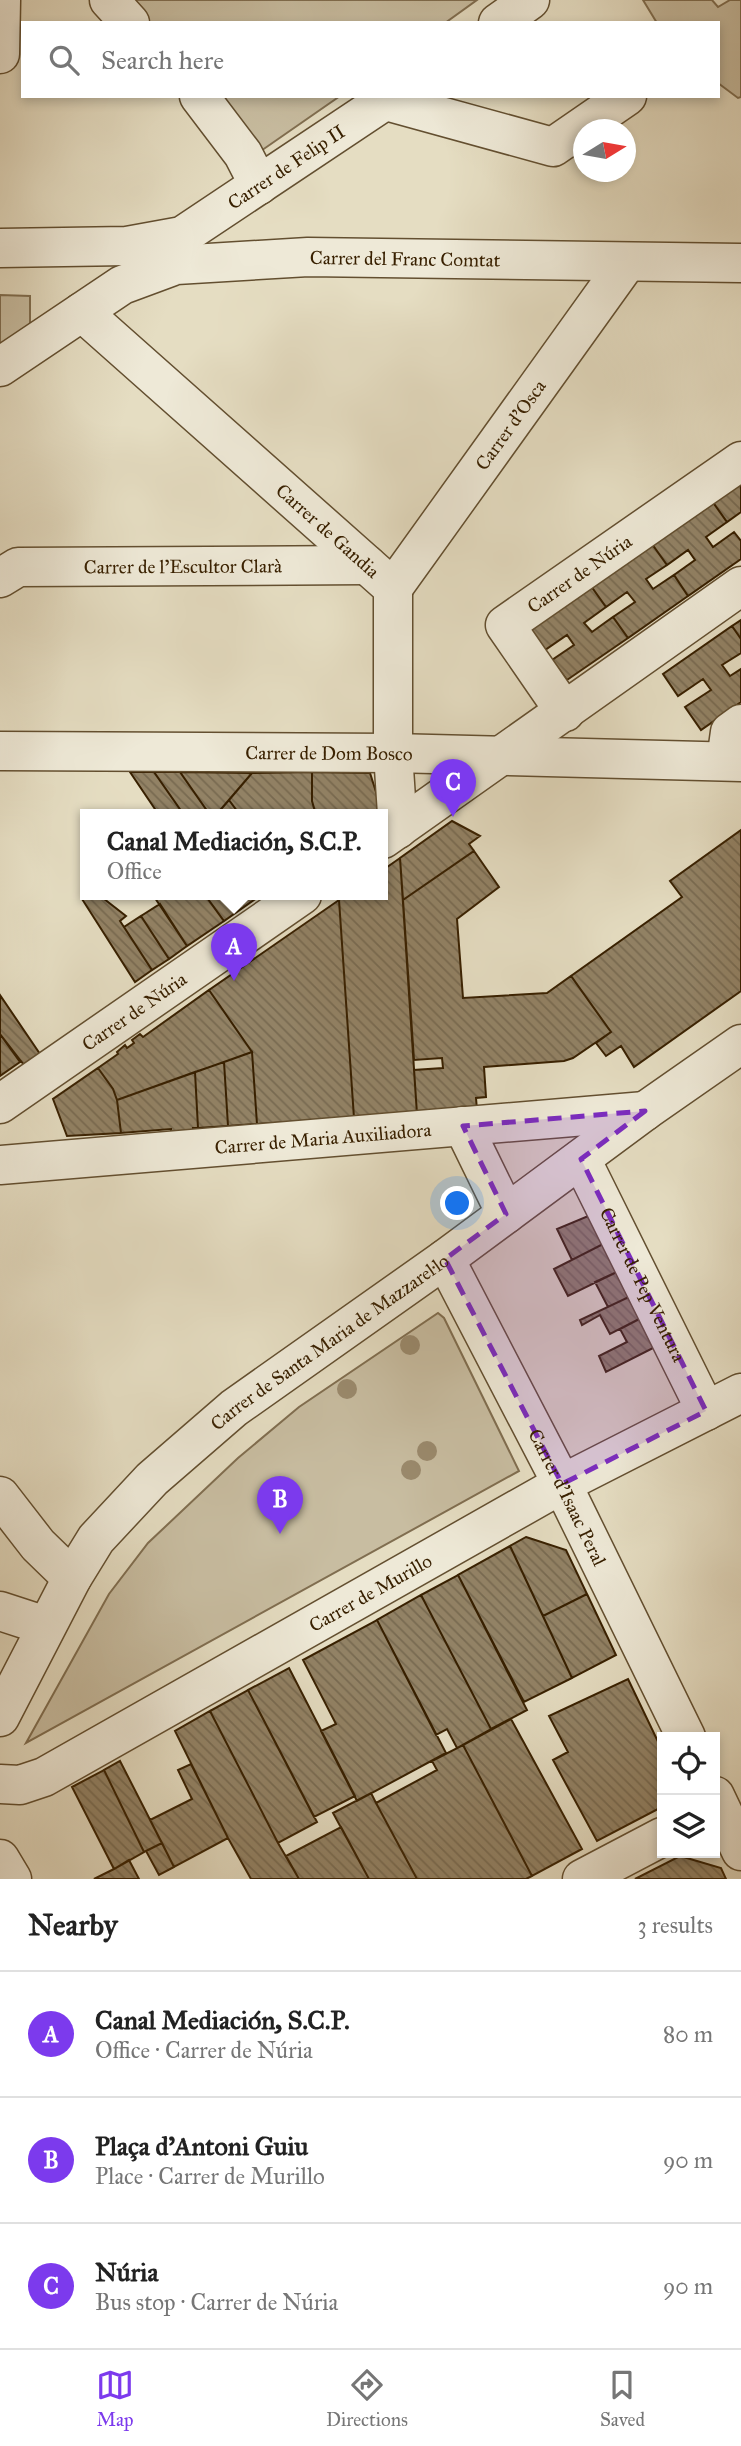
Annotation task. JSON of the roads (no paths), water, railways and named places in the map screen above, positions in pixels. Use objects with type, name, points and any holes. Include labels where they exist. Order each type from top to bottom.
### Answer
[{"type":"street","points":[[0,54],[1,0]]},
{"type":"street","points":[[109,0],[128,21]]},
{"type":"street","points":[[501,21],[530,0]]},
{"type":"street","points":[[201,98],[243,153],[259,186]]},
{"type":"street","points":[[389,98],[553,147],[624,98]]},
{"type":"street","name":"Carrer de Felip II","points":[[0,248],[127,246],[181,236],[389,98]]},
{"type":"street","name":"Carrer del Franc Comtat","points":[[82,312],[122,285],[176,265],[308,257],[741,263]]},
{"type":"street","name":"Carrer d'Osca","points":[[380,576],[626,262]]},
{"type":"street","points":[[0,367],[82,312]]},
{"type":"street","name":"Carrer de Gandia","points":[[82,312],[380,576],[393,753],[390,834]]},
{"type":"street","name":"Carrer de Núria","points":[[565,712],[505,625],[741,461]]},
{"type":"street","name":"Carrer de l'Escultor Clarà","points":[[0,578],[18,567],[380,576]]},
{"type":"street","points":[[390,834],[741,586]]},
{"type":"street","points":[[733,762],[730,732],[741,724]]},
{"type":"street","name":"Carrer de Dom Bosco","points":[[0,751],[393,753],[733,762]]},
{"type":"street","name":"Carrer de Núria","points":[[0,1104],[295,900]]},
{"type":"street","name":"Carrer de Santa Maria de Mazzarel·lo","points":[[0,1717],[46,1626],[96,1539],[152,1479],[234,1408],[741,1044]]},
{"type":"street","name":"Carrer de Maria Auxiliadora","points":[[0,1165],[645,1111]]},
{"type":"street","points":[[463,1126],[506,1213]]},
{"type":"street","name":"Carrer de Pep Ventura","points":[[581,1159],[706,1410]]},
{"type":"street","name":"Carrer d'Isaac Peral","points":[[445,1259],[562,1483],[684,1732]]},
{"type":"street","name":"Carrer de Murillo","points":[[0,1784],[20,1785],[44,1777],[562,1483],[741,1393]]},
{"type":"street","points":[[0,1496],[38,1545],[72,1578]]},
{"type":"street","points":[[0,1611],[46,1626]]},
{"type":"street","points":[[723,1802],[741,1851]]},
{"type":"street","points":[[582,1879],[657,1841]]},
{"type":"street","points":[[0,1859],[12,1879]]},
{"type":"place","name":"Núria","points":[[453,817]]},
{"type":"place","name":"Canal Mediación, S.C.P.","points":[[234,981]]},
{"type":"place","name":"Plaça d'Antoni Guiu","points":[[280,1534]]}]
